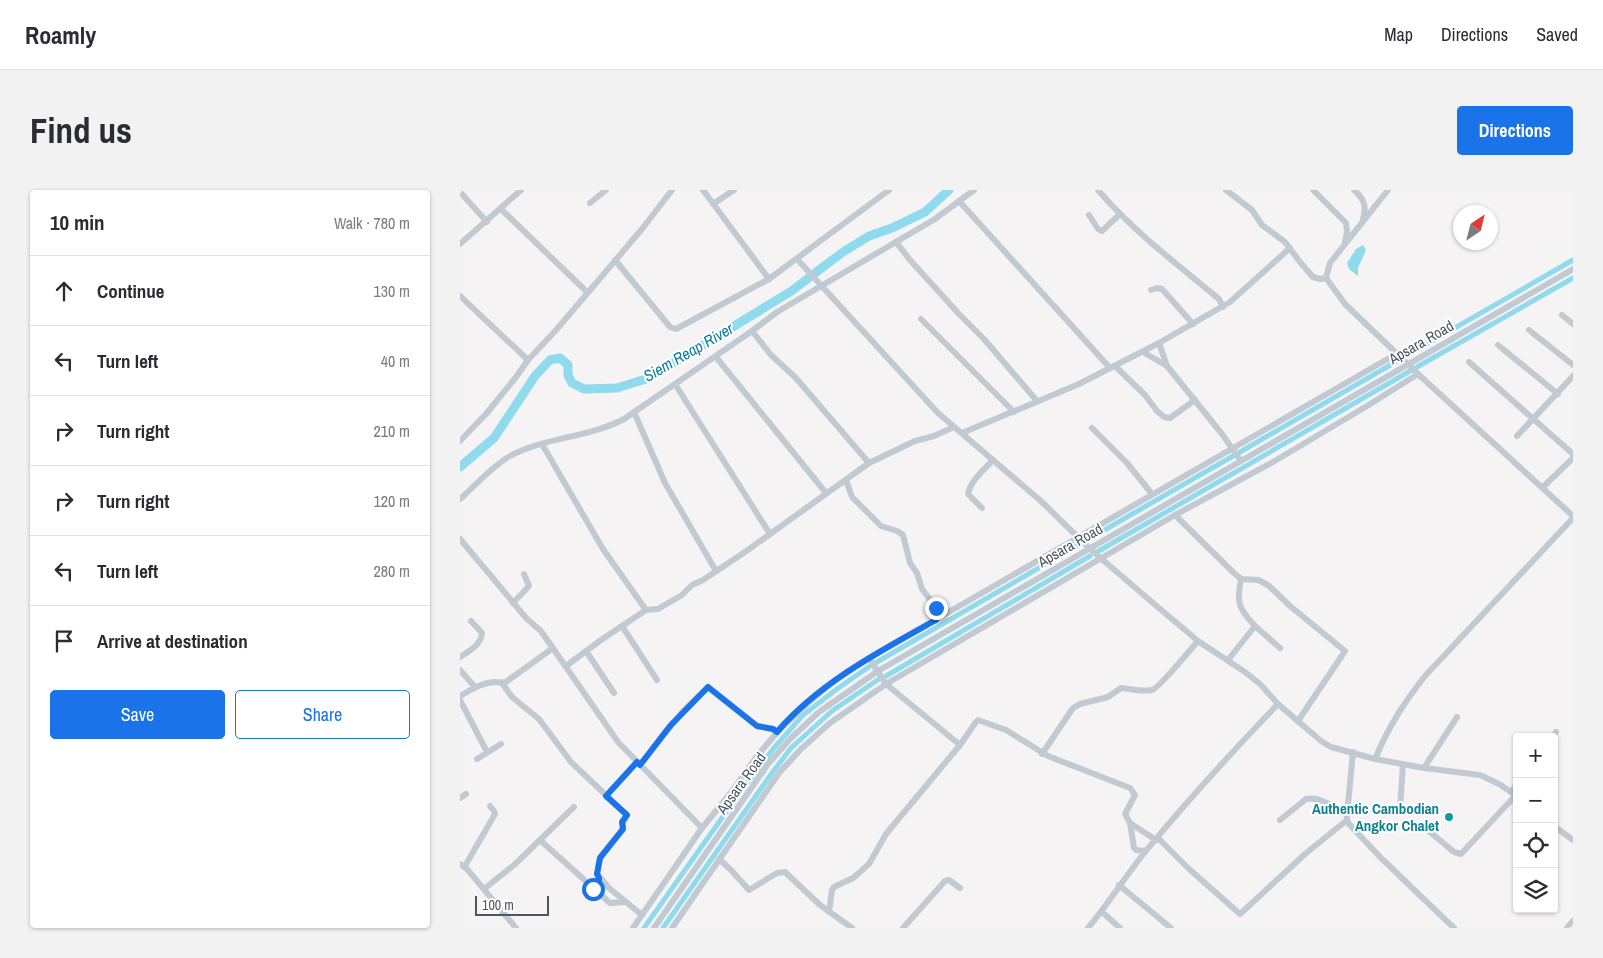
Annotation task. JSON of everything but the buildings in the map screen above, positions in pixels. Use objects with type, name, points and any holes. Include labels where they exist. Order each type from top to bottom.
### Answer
[{"type":"street","points":[[460,244],[502,209],[521,190]]},
{"type":"street","points":[[590,203],[606,190]]},
{"type":"street","points":[[460,441],[658,210],[672,190]]},
{"type":"street","points":[[703,190],[769,279]]},
{"type":"street","points":[[713,204],[734,190]]},
{"type":"street","points":[[615,260],[670,327],[674,329],[769,279],[798,261],[890,190]]},
{"type":"street","points":[[460,499],[506,459],[542,444],[617,423],[716,357],[819,284],[935,219],[974,190]]},
{"type":"street","points":[[1098,190],[1120,214],[1171,260],[1219,299],[1223,307]]},
{"type":"street","points":[[1226,190],[1252,210],[1262,225],[1290,248],[1313,277],[1326,278]]},
{"type":"street","points":[[1313,190],[1346,223],[1345,243]]},
{"type":"street","points":[[1354,190],[1362,197],[1365,204],[1366,210],[1362,222]]},
{"type":"street","points":[[1375,759],[1393,719],[1406,699],[1425,676],[1573,517],[1544,487],[1418,374],[1345,304],[1326,278],[1328,267],[1388,190]]},
{"type":"street","points":[[460,192],[486,222]]},
{"type":"street","points":[[959,201],[1113,367],[1145,395],[1164,417],[1170,418],[1195,400]]},
{"type":"street","points":[[502,209],[587,292]]},
{"type":"street","points":[[1089,215],[1098,229],[1102,231],[1120,214]]},
{"type":"street","points":[[896,242],[910,260],[984,339],[1037,400]]},
{"type":"street","points":[[962,433],[1079,384],[1193,324],[1223,307],[1252,284],[1290,248]]},
{"type":"street","points":[[798,261],[938,413],[1042,502],[1089,548],[1198,641],[1260,684],[1278,704],[1321,741],[1331,747],[1375,759],[1424,768],[1480,775],[1513,793]]},
{"type":"street","name":"Apsara Road","points":[[654,928],[768,764],[790,739],[819,712],[878,670],[1573,269]]},
{"type":"street","points":[[1151,290],[1162,289],[1193,324]]},
{"type":"street","points":[[460,296],[528,360]]},
{"type":"street","points":[[1562,314],[1573,324]]},
{"type":"street","points":[[921,319],[1014,412]]},
{"type":"street","points":[[1529,330],[1573,365]]},
{"type":"street","points":[[752,331],[771,355],[795,377],[869,463]]},
{"type":"street","points":[[1159,343],[1167,366]]},
{"type":"street","points":[[1498,345],[1558,394]]},
{"type":"street","points":[[1143,352],[1167,366],[1241,461]]},
{"type":"street","points":[[633,928],[702,828],[733,790],[757,756],[777,732],[837,679],[869,658],[1398,353]]},
{"type":"street","points":[[716,357],[826,493]]},
{"type":"street","points":[[1469,362],[1573,454]]},
{"type":"street","points":[[672,928],[780,773],[801,748],[830,723],[886,684],[1175,515],[1282,457],[1418,374]]},
{"type":"street","points":[[1517,436],[1573,376]]},
{"type":"street","points":[[675,384],[770,534]]},
{"type":"street","points":[[634,412],[665,483],[716,571]]},
{"type":"street","points":[[566,666],[646,610],[661,608],[770,534],[869,463],[915,441],[934,436],[954,427]]},
{"type":"street","points":[[1092,428],[1126,463],[1152,494]]},
{"type":"street","points":[[460,429],[466,435]]},
{"type":"street","points":[[542,444],[603,549],[646,610]]},
{"type":"street","points":[[1544,487],[1573,458]]},
{"type":"street","points":[[982,508],[968,494],[971,485],[993,460]]},
{"type":"street","points":[[846,480],[852,497],[881,526],[898,531],[903,535],[910,563],[918,573],[922,589],[938,610],[936,620]]},
{"type":"street","points":[[1175,515],[1242,579],[1258,580],[1268,585],[1290,606],[1345,651],[1298,721]]},
{"type":"street","points":[[460,539],[513,602],[541,631],[618,742],[702,828]]},
{"type":"street","points":[[513,602],[529,586],[524,574]]},
{"type":"street","points":[[1242,579],[1239,605],[1244,615],[1280,648]]},
{"type":"street","points":[[460,658],[478,644],[482,637],[482,633],[471,621]]},
{"type":"street","points":[[622,626],[657,680]]},
{"type":"street","points":[[1228,660],[1255,626]]},
{"type":"street","points":[[1042,754],[1073,708],[1080,704],[1108,697],[1121,688],[1150,691],[1157,688],[1198,641]]},
{"type":"street","points":[[460,696],[475,687],[492,682],[502,683],[553,648]]},
{"type":"street","points":[[586,651],[614,693]]},
{"type":"street","points":[[869,658],[886,684],[960,745]]},
{"type":"street","points":[[460,670],[475,687]]},
{"type":"street","points":[[502,683],[512,697],[539,719],[571,762],[627,815],[622,822],[623,829],[600,858],[597,874],[599,878],[598,894]]},
{"type":"street","points":[[606,796],[676,719],[708,687],[757,726],[773,729],[777,732]]},
{"type":"street","points":[[460,700],[487,752]]},
{"type":"street","points":[[1088,928],[1102,912],[1146,851],[1187,802],[1278,704]]},
{"type":"street","points":[[1424,768],[1457,717]]},
{"type":"street","points":[[829,912],[834,887],[853,878],[869,864],[886,834],[960,745],[978,720],[1010,733],[1042,754],[1132,790],[1135,794],[1125,814],[1130,823],[1134,849],[1146,851]]},
{"type":"street","points":[[477,759],[500,744]]},
{"type":"street","points":[[1353,752],[1347,817],[1352,829],[1454,928]]},
{"type":"street","points":[[1400,808],[1403,764]]},
{"type":"street","points":[[1424,827],[1454,852],[1461,854],[1513,796]]},
{"type":"street","points":[[1280,820],[1306,799],[1311,798],[1318,799],[1347,817]]},
{"type":"street","points":[[490,806],[495,814],[462,865],[516,928]]},
{"type":"street","points":[[484,889],[574,807]]},
{"type":"street","points":[[1130,823],[1157,839],[1240,914],[1347,817]]},
{"type":"street","points":[[1558,829],[1573,840]]},
{"type":"street","points":[[540,840],[610,903],[626,902]]},
{"type":"street","points":[[719,859],[749,890],[777,872],[785,872],[829,912],[852,928]]},
{"type":"street","points":[[599,878],[642,915]]},
{"type":"street","points":[[903,928],[946,880],[960,888]]},
{"type":"street","points":[[1120,885],[1171,928]]},
{"type":"street","points":[[1102,912],[1120,928]]},
{"type":"street","points":[[1567,928],[1573,921]]},
{"type":"water","points":[[1363,245],[1366,250],[1358,268],[1358,276],[1349,269],[1347,263],[1356,249]]},
{"type":"waterway","name":"Siem Reap River","points":[[460,467],[494,438],[535,376],[550,360],[560,358],[568,365],[568,375],[572,383],[584,389],[617,388],[649,378],[790,292],[843,252],[869,236],[892,228],[925,212],[949,190]]},
{"type":"waterway","points":[[1406,356],[1573,260]]},
{"type":"waterway","points":[[1417,367],[1573,278]]},
{"type":"waterway","points":[[1240,452],[1399,360]]},
{"type":"waterway","points":[[1097,552],[1410,371]]},
{"type":"waterway","points":[[1087,540],[1233,456]]},
{"type":"waterway","points":[[877,662],[1080,544]]},
{"type":"waterway","points":[[886,676],[1090,556]]},
{"type":"waterway","points":[[644,928],[741,791],[774,748],[803,715],[870,666]]},
{"type":"waterway","points":[[663,928],[791,748],[832,711],[879,679]]},
{"type":"place","name":"Authentic Cambodian Angkor Chalet","points":[[1449,817]]},
{"type":"route","points":[[593,889],[598,894],[599,878],[597,874],[600,858],[623,829],[622,822],[627,815],[606,796],[637,762],[640,765],[670,726],[708,687],[757,726],[773,729],[777,732],[837,679],[869,658],[936,620],[938,613],[936,608]]}]
